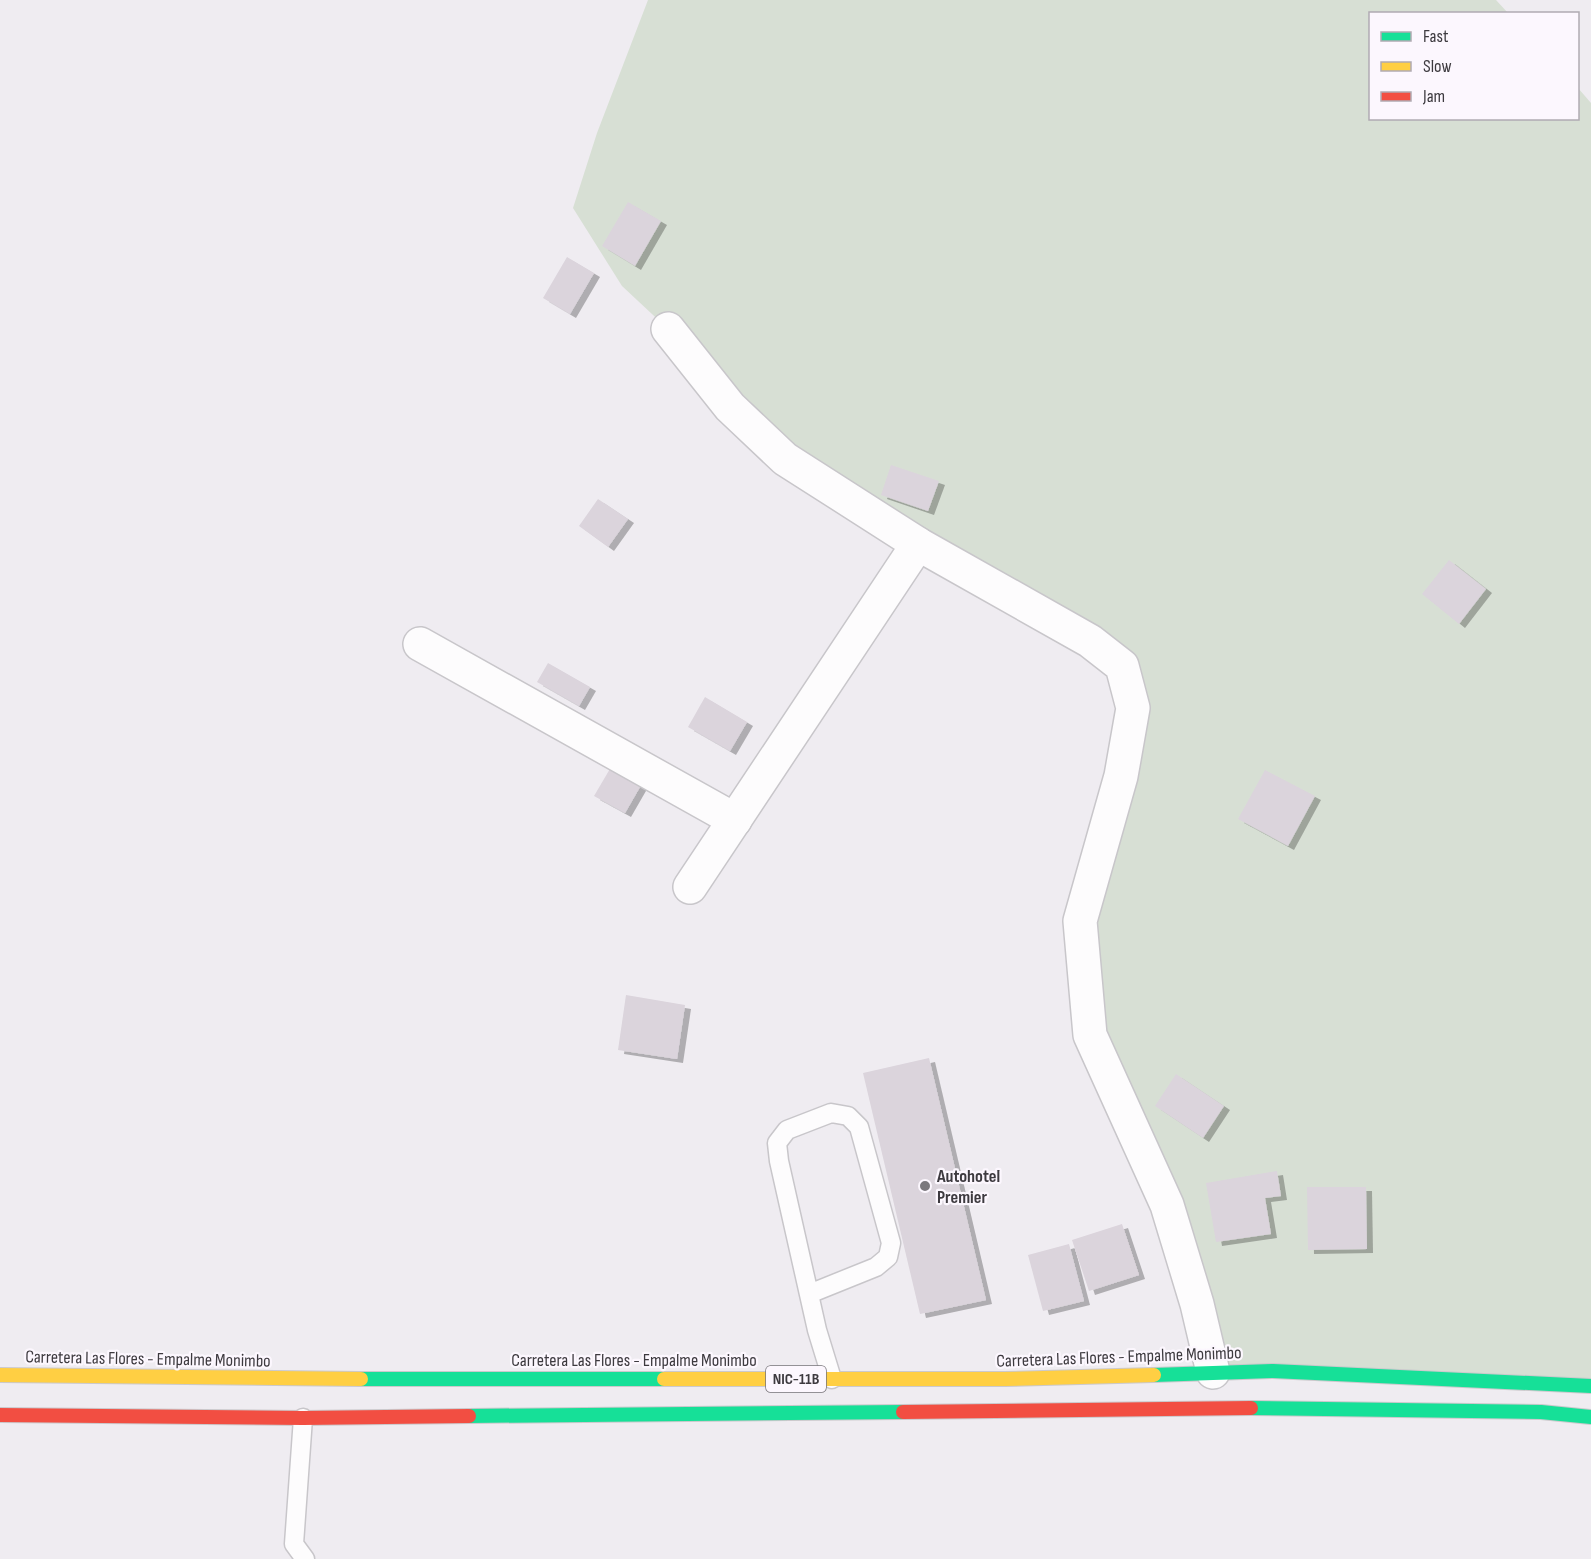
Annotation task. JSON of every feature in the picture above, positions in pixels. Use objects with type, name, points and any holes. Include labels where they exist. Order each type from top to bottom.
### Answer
[{"type":"highway","name":"Carretera Las Flores - Empalme Monimbo","points":[[0,1375],[282,1379],[1005,1379],[1273,1371],[1591,1386]]},
{"type":"highway","name":"NIC-11B","points":[[0,1415],[303,1418],[1228,1408],[1541,1412],[1591,1417]]},
{"type":"street","points":[[668,329],[730,407],[785,459],[918,544],[1090,642],[1122,666],[1133,708],[1121,776],[1080,921],[1090,1035],[1167,1205],[1197,1304],[1213,1372]]},
{"type":"street","points":[[690,887],[918,544]]},
{"type":"street","points":[[420,644],[735,820]]},
{"type":"lane","points":[[810,1294],[876,1267],[888,1257],[891,1243],[859,1127],[848,1116],[831,1113],[787,1130],[777,1143],[779,1161],[817,1329],[832,1379]]},
{"type":"lane","points":[[303,1418],[294,1544],[305,1559]]},
{"type":"shaded area","points":[[648,0],[1496,0],[1507,12],[1369,12],[1369,120],[1579,120],[1579,89],[1591,103],[1591,1386],[1213,1372],[1090,1035],[1080,921],[1121,776],[1122,666],[785,459],[668,329],[622,286],[573,208],[597,133]]},
{"type":"building","points":[[628,202],[661,221],[635,266],[602,246]]},
{"type":"building","points":[[567,257],[594,273],[570,314],[543,298]]},
{"type":"building","points":[[891,465],[939,481],[928,511],[881,495]]},
{"type":"building","points":[[598,499],[628,519],[608,547],[579,526]]},
{"type":"building","points":[[1449,560],[1486,589],[1459,624],[1422,594]]},
{"type":"building","points":[[548,663],[590,687],[579,706],[537,682]]},
{"type":"building","points":[[705,697],[747,722],[730,751],[688,727]]},
{"type":"building","points":[[614,762],[644,780],[625,813],[594,796]]},
{"type":"building","points":[[1265,770],[1315,796],[1288,846],[1238,819]]},
{"type":"building","points":[[626,995],[685,1005],[677,1059],[618,1050]]},
{"type":"building","name":"Autohotel Premier","points":[[929,1058],[986,1300],[920,1314],[863,1073]]},
{"type":"building","points":[[1176,1074],[1224,1106],[1203,1138],[1155,1106]]},
{"type":"building","points":[[1277,1171],[1281,1196],[1265,1198],[1271,1234],[1216,1242],[1206,1183]]},
{"type":"building","points":[[1307,1187],[1366,1187],[1367,1249],[1308,1250]]},
{"type":"building","points":[[1122,1224],[1139,1275],[1089,1291],[1072,1240]]},
{"type":"building","points":[[1069,1244],[1084,1301],[1043,1311],[1028,1255]]},
{"type":"traffic: fast","points":[[1154,1375],[1273,1371],[1591,1386]]},
{"type":"traffic: fast","points":[[361,1379],[664,1379]]},
{"type":"traffic: fast","points":[[1251,1408],[1541,1412],[1591,1417]]},
{"type":"traffic: fast","points":[[469,1416],[903,1412]]},
{"type":"traffic: slow","points":[[0,1375],[361,1379]]},
{"type":"traffic: slow","points":[[664,1379],[1005,1379],[1154,1375]]},
{"type":"traffic: jam","points":[[903,1412],[1251,1408]]},
{"type":"traffic: jam","points":[[0,1415],[303,1418],[469,1416]]},
{"type":"place","name":"Autohotel Premier","points":[[925,1186]]}]
